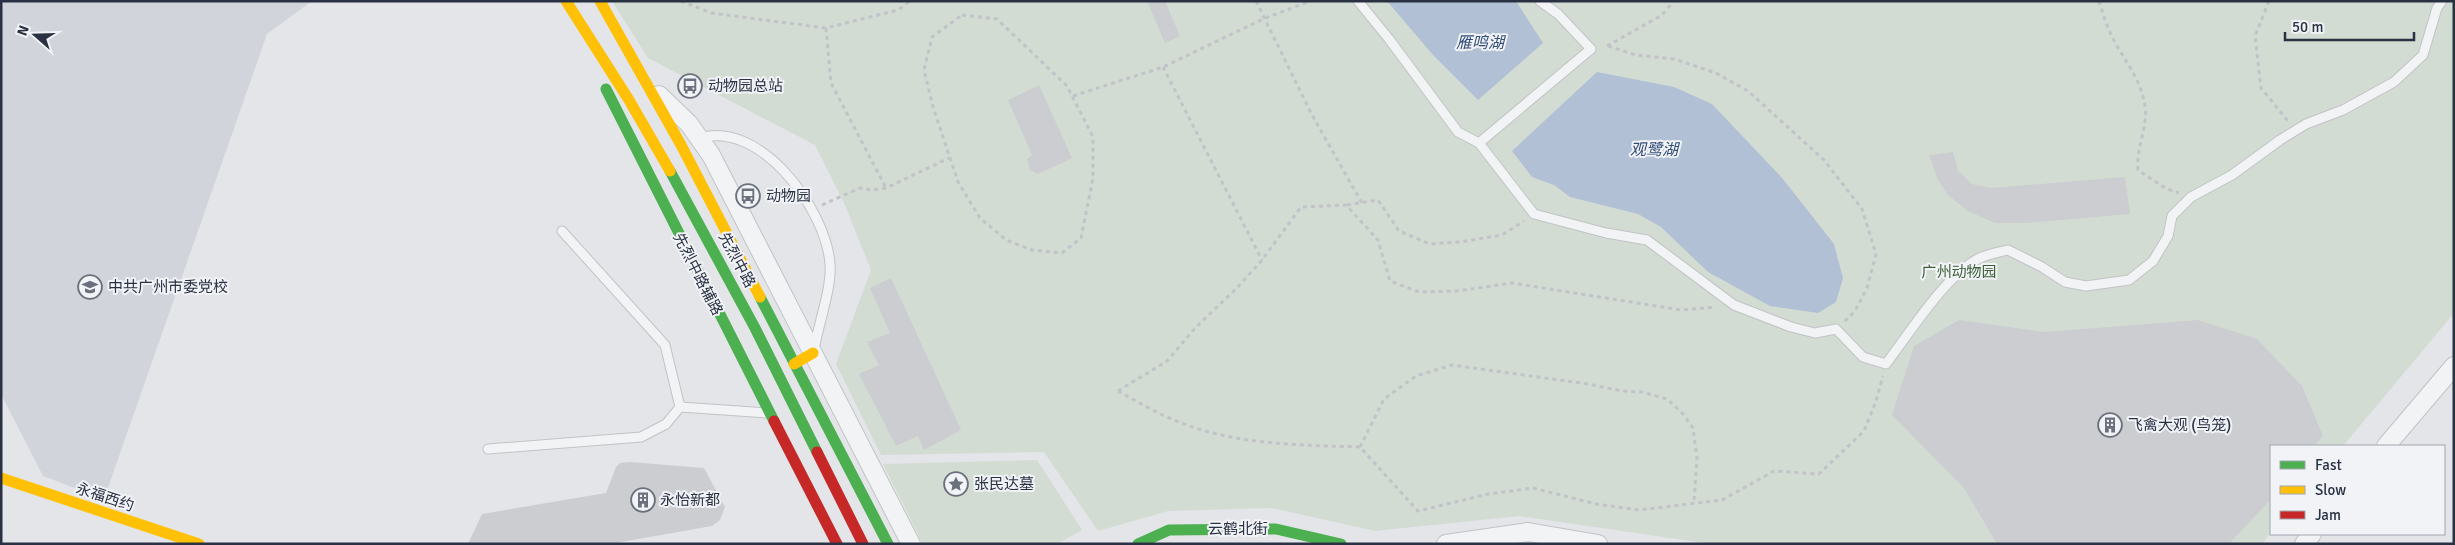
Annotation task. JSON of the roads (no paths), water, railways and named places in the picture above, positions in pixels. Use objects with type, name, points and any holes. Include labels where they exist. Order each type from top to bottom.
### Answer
[{"type":"main road","name":"先烈中路辅路","points":[[565,1],[597,72],[837,544]]},
{"type":"main road","name":"先烈中路","points":[[565,1],[629,100],[676,180],[755,328],[863,544]]},
{"type":"main road","name":"先烈中路","points":[[600,1],[680,145],[888,544]]},
{"type":"main road","points":[[794,364],[813,353]]},
{"type":"main road","points":[[770,414],[791,402]]},
{"type":"main road","name":"永福西约","points":[[1,478],[199,544]]},
{"type":"main road","name":"云鹤北街","points":[[1138,544],[1169,530],[1276,529],[1340,544]]},
{"type":"street","points":[[648,86],[679,113],[699,138],[813,353],[911,544]]},
{"type":"street","points":[[2387,445],[2454,366]]},
{"type":"street","points":[[1446,544],[1528,532],[1598,544]]},
{"type":"lane","points":[[1358,1],[1389,39],[1458,132],[1479,143],[1534,214],[1606,233],[1647,240],[1734,305],[1790,327],[1815,333],[1836,330],[1863,357],[1886,364],[1951,281],[1981,257],[2008,250],[2042,267],[2065,282],[2086,286],[2129,280],[2153,261],[2168,236],[2172,216],[2191,197],[2232,175],[2280,140],[2306,124],[2343,110],[2394,82],[2423,55],[2437,8],[2442,1]]},
{"type":"lane","points":[[1479,143],[1591,49],[1558,14],[1540,1]]},
{"type":"lane","points":[[680,145],[699,138],[723,135],[761,150],[788,172],[812,210],[822,232],[830,264],[813,353]]},
{"type":"lane","points":[[562,231],[665,345],[680,407]]},
{"type":"lane","points":[[680,407],[770,414]]},
{"type":"lane","points":[[488,449],[641,437],[666,424],[680,407]]},
{"type":"water","name":"雁鸣湖","points":[[1387,1],[1516,1],[1543,43],[1478,100],[1433,55]]},
{"type":"water","name":"观鹭湖","points":[[1597,72],[1674,87],[1712,104],[1783,179],[1834,244],[1843,278],[1836,302],[1818,313],[1770,306],[1708,272],[1661,227],[1638,214],[1570,197],[1554,185],[1532,177],[1512,151]]},
{"type":"place","name":"动物园总站","points":[[690,86]]},
{"type":"place","name":"动物园","points":[[748,196]]},
{"type":"place","name":"中共广州市委党校","points":[[90,287]]},
{"type":"place","name":"飞禽大观 (鸟笼)","points":[[2110,425]]},
{"type":"place","name":"张民达墓","points":[[956,484]]},
{"type":"place","name":"永怡新都","points":[[643,500]]},
{"type":"park label","name":"广州动物园","points":[[1959,272]]}]
